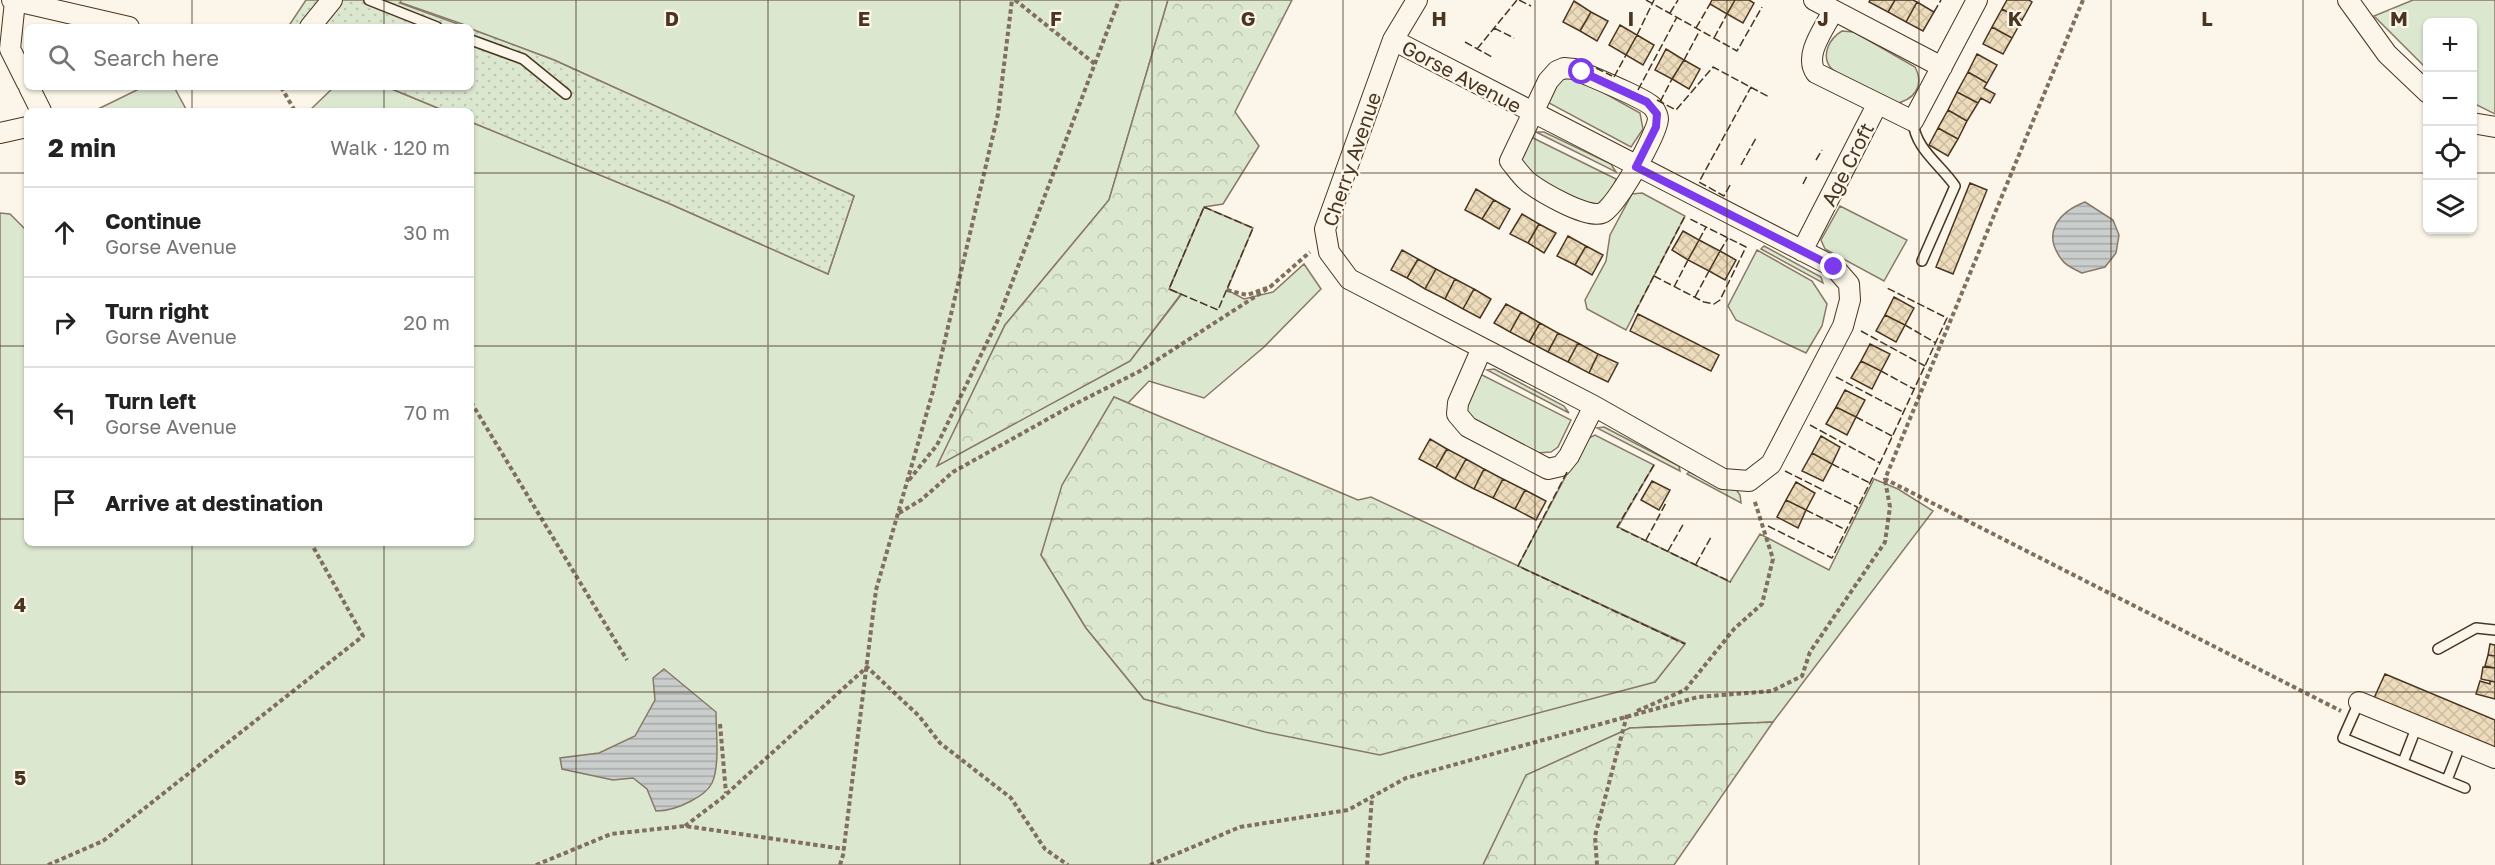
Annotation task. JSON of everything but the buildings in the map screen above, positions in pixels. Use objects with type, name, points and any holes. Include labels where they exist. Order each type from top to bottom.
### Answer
[{"type":"street","points":[[24,77],[10,49],[13,0],[116,24]]},
{"type":"street","points":[[312,24],[332,0]]},
{"type":"street","name":"Cherry Avenue","points":[[1417,0],[1393,39],[1325,229],[1329,252],[1349,279],[1594,406],[1723,479],[1749,481]]},
{"type":"street","points":[[1814,0],[1942,67]]},
{"type":"street","points":[[1877,105],[1912,122],[1977,0]]},
{"type":"street","points":[[2348,0],[2387,54],[2423,89]]},
{"type":"street","name":"Age Croft","points":[[1802,251],[1877,105],[1816,73],[1812,68],[1810,62],[1812,53],[1833,11]]},
{"type":"street","name":"Gorse Avenue","points":[[1393,39],[1636,167],[1834,267],[1849,284],[1850,300],[1843,326],[1771,464],[1749,481]]},
{"type":"street","name":"Gorse Avenue","points":[[1564,68],[1574,69],[1647,102],[1653,107],[1658,120],[1636,167],[1611,208],[1599,214],[1583,212],[1527,181],[1510,161],[1548,81],[1557,71],[1564,68]]},
{"type":"street","points":[[30,90],[40,108]]},
{"type":"street","points":[[2477,124],[2495,127]]},
{"type":"street","points":[[0,133],[24,128]]},
{"type":"street","points":[[1482,348],[1458,403],[1457,414],[1468,427],[1548,469],[1561,466],[1569,456],[1594,406]]},
{"type":"street","points":[[2356,710],[2417,726],[2495,758]]},
{"type":"lane","points":[[369,0],[429,24]]},
{"type":"lane","points":[[474,41],[522,59],[566,94]]},
{"type":"lane","points":[[1912,122],[1913,133],[1921,148],[1945,170],[1955,186],[1922,261]]},
{"type":"lane","points":[[2438,649],[2476,628],[2487,627],[2495,630]]},
{"type":"lane","points":[[2356,710],[2343,738],[2465,788]]},
{"type":"lane","points":[[2403,762],[2417,726]]},
{"type":"lane","points":[[2447,780],[2461,744]]},
{"type":"path","points":[[1014,0],[1095,64]]},
{"type":"path","points":[[840,865],[844,849],[876,590],[933,391],[998,114],[1014,0]]},
{"type":"path","points":[[907,483],[937,445],[998,322],[1119,0]]},
{"type":"path","points":[[1150,865],[1240,827],[1348,810],[1406,778],[1698,697],[1772,691],[1802,676],[1810,652],[1885,542],[1890,507],[1885,479],[2083,0]]},
{"type":"path","points":[[283,90],[293,108]]},
{"type":"path","points":[[898,513],[921,500],[953,472],[1071,406],[1140,371],[1270,287],[1327,239]]},
{"type":"path","points":[[1227,290],[1247,295],[1270,287]]},
{"type":"path","points":[[474,407],[627,660]]},
{"type":"path","points":[[1885,479],[2356,710]]},
{"type":"path","points":[[1626,716],[1685,690],[1734,629],[1762,604],[1773,560],[1749,481]]},
{"type":"path","points":[[48,865],[103,841],[363,636],[313,546]]},
{"type":"path","points":[[685,826],[726,794],[867,667]]},
{"type":"path","points":[[867,667],[919,717],[940,743],[1011,798],[1045,849],[1068,865]]},
{"type":"path","points":[[1597,865],[1595,836],[1626,716]]},
{"type":"path","points":[[720,724],[726,794]]},
{"type":"path","points":[[1367,865],[1372,797]]},
{"type":"path","points":[[536,865],[611,834],[685,826],[844,849]]},
{"type":"green space","points":[[306,0],[401,0],[400,3],[458,24],[290,24]]},
{"type":"green space","points":[[401,0],[1168,0],[1109,200],[1005,325],[938,465],[1130,361],[1181,295],[1169,289],[1204,207],[1253,228],[1227,290],[1244,299],[1273,292],[1304,264],[1321,289],[1264,347],[1204,398],[1149,381],[1128,403],[1114,397],[1041,555],[1086,628],[1144,699],[1655,682],[1685,643],[1518,566],[1585,440],[1595,435],[1654,465],[1618,527],[1730,582],[1760,534],[1829,570],[1874,479],[1898,489],[1933,511],[1773,722],[1630,728],[1527,775],[1483,865],[0,865],[0,213],[10,214],[24,228],[24,546],[474,546],[474,123],[668,203],[828,274],[854,196],[554,60],[474,30],[474,24],[462,24],[399,2]]},
{"type":"green space","points":[[1168,0],[1292,0],[1235,112],[1259,146],[1223,204],[1204,207],[1169,289],[1181,294],[1130,361],[937,466],[1005,325],[1109,200]]},
{"type":"green space","points":[[2413,0],[2495,0],[2495,114],[2477,105],[2477,18],[2423,18],[2423,65],[2374,16]]},
{"type":"green space","points":[[474,30],[554,60],[854,196],[828,274],[668,203],[474,123],[474,108],[438,108],[394,90],[474,90]]},
{"type":"green space","points":[[1842,31],[1854,32],[1915,67],[1919,80],[1912,96],[1893,104],[1834,71],[1827,62],[1828,47]]},
{"type":"green space","points":[[1577,78],[1640,113],[1643,129],[1631,147],[1545,99],[1558,81]]},
{"type":"green space","points":[[137,90],[176,90],[185,108],[100,108]]},
{"type":"green space","points":[[331,90],[394,90],[438,108],[312,108]]},
{"type":"green space","points":[[1536,132],[1544,132],[1611,164],[1616,172]]},
{"type":"green space","points":[[1527,135],[1616,179],[1608,198],[1601,204],[1590,207],[1528,176],[1519,164]]},
{"type":"green space","points":[[1642,193],[1685,216],[1626,330],[1587,309],[1585,300],[1606,261],[1610,235],[1632,194]]},
{"type":"green space","points":[[1840,206],[1907,240],[1884,281],[1825,249],[1821,240]]},
{"type":"green space","points":[[1764,246],[1821,277],[1823,283],[1761,249]]},
{"type":"green space","points":[[1757,250],[1812,281],[1827,304],[1822,326],[1806,353],[1736,320],[1728,306]]},
{"type":"green space","points":[[1494,369],[1564,406],[1569,413],[1487,370]]},
{"type":"green space","points":[[1480,374],[1571,420],[1558,447],[1551,452],[1537,453],[1471,418],[1464,409]]},
{"type":"green space","points":[[1114,397],[1358,500],[1371,497],[1685,644],[1655,682],[1380,755],[1265,732],[1144,699],[1086,628],[1041,555],[1062,485]]},
{"type":"green space","points":[[1604,427],[1679,466],[1680,471],[1597,428]]},
{"type":"green space","points":[[1689,472],[1717,485],[1735,488],[1740,495],[1741,503],[1687,474]]},
{"type":"green space","points":[[1773,722],[1674,865],[1483,865],[1526,775],[1630,728]]},
{"type":"shaded area","points":[[2085,202],[2113,220],[2119,235],[2116,253],[2105,267],[2082,273],[2062,260],[2053,241],[2053,232],[2067,211]]},
{"type":"shaded area","points":[[664,669],[716,712],[716,767],[712,783],[706,791],[683,805],[656,811],[647,789],[633,778],[613,780],[562,769],[560,758],[599,753],[635,736],[655,700],[653,678]]},
{"type":"fence","points":[[1477,49],[1517,0]]},
{"type":"fence","points":[[1519,0],[1531,6]]},
{"type":"fence","points":[[1646,0],[1737,51],[1762,7]]},
{"type":"fence","points":[[1637,35],[1654,0]]},
{"type":"fence","points":[[1670,13],[1678,0]]},
{"type":"fence","points":[[1934,12],[1941,0]]},
{"type":"fence","points":[[1696,28],[1710,4]]},
{"type":"fence","points":[[1714,38],[1727,14]]},
{"type":"fence","points":[[1638,90],[1677,17]]},
{"type":"fence","points":[[1494,28],[1514,38]]},
{"type":"fence","points":[[1684,60],[1700,30]]},
{"type":"fence","points":[[1465,42],[1492,57]]},
{"type":"fence","points":[[1614,77],[1626,55]]},
{"type":"fence","points":[[1657,100],[1676,110],[1713,67],[1769,97]]},
{"type":"fence","points":[[1596,68],[1612,76]]},
{"type":"fence","points":[[1660,102],[1672,79]]},
{"type":"fence","points":[[1730,185],[1724,196],[1699,182],[1751,87]]},
{"type":"fence","points":[[1741,165],[1756,138]]},
{"type":"fence","points":[[1816,160],[1822,150]]},
{"type":"fence","points":[[1803,184],[1807,176]]},
{"type":"fence","points":[[1204,207],[1253,228],[1218,310],[1169,289],[1204,207]]},
{"type":"fence","points":[[1635,312],[1685,216]]},
{"type":"fence","points":[[1654,276],[1704,302],[1714,304],[1720,300],[1746,247],[1688,218]]},
{"type":"fence","points":[[1699,240],[1706,227]]},
{"type":"fence","points":[[1720,251],[1728,238]]},
{"type":"fence","points":[[1674,287],[1688,260]]},
{"type":"fence","points":[[1695,297],[1709,271]]},
{"type":"fence","points":[[1768,526],[1832,558],[1880,463],[1947,318],[1885,287]]},
{"type":"fence","points":[[1905,325],[1936,343]]},
{"type":"fence","points":[[1861,331],[1925,366]]},
{"type":"fence","points":[[1881,371],[1914,389]]},
{"type":"fence","points":[[1836,377],[1903,412]]},
{"type":"fence","points":[[1856,417],[1892,436]]},
{"type":"fence","points":[[1810,425],[1880,463]]},
{"type":"fence","points":[[1832,464],[1870,483]]},
{"type":"fence","points":[[1654,465],[1617,527],[1731,582]]},
{"type":"fence","points":[[1785,471],[1857,507]]},
{"type":"fence","points":[[1567,472],[1518,566],[1685,644]]},
{"type":"fence","points":[[1646,540],[1667,501]]},
{"type":"fence","points":[[1806,510],[1846,530]]},
{"type":"fence","points":[[1668,551],[1684,523]]},
{"type":"fence","points":[[1696,564],[1711,537]]},
{"type":"route","points":[[1582,72],[1647,102],[1657,114],[1658,120],[1653,135],[1636,167],[1834,267]]}]
